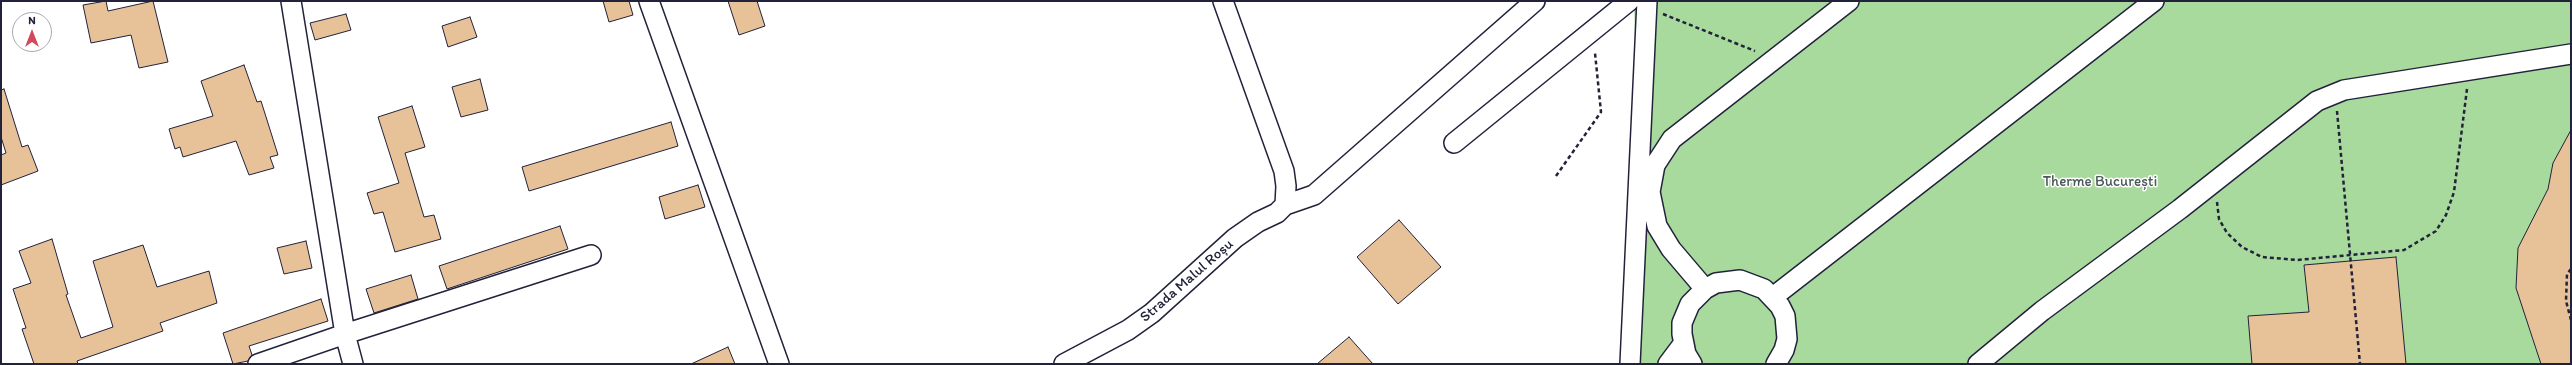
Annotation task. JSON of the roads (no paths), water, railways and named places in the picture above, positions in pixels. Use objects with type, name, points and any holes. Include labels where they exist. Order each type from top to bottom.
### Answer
[{"type":"street","points":[[291,1],[345,334],[353,364]]},
{"type":"street","points":[[649,1],[778,364]]},
{"type":"street","points":[[1222,1],[1284,171],[1286,186],[1285,204],[1314,195],[1535,1]]},
{"type":"street","points":[[1454,143],[1628,1]]},
{"type":"street","points":[[1705,289],[1671,249],[1657,226],[1650,192],[1655,165],[1672,139],[1849,1]]},
{"type":"street","points":[[1773,297],[2154,1]]},
{"type":"street","points":[[1630,364],[1647,4]]},
{"type":"street","points":[[1978,364],[2042,311],[2180,209],[2317,101],[2335,93],[2571,54]]},
{"type":"street","name":"Strada Malul Roșu","points":[[1064,364],[1122,334],[1152,313],[1235,238],[1258,222],[1277,213],[1285,204]]},
{"type":"street","points":[[258,364],[345,334],[591,255]]},
{"type":"street","points":[[1692,364],[1683,344],[1682,323],[1685,313],[1697,296],[1705,289],[1716,283],[1740,280],[1753,283],[1773,297],[1780,306],[1787,328],[1784,350],[1776,364]]},
{"type":"street","points":[[1668,364],[1683,344]]},
{"type":"park label","name":"Therme București","points":[[2100,182]]}]
